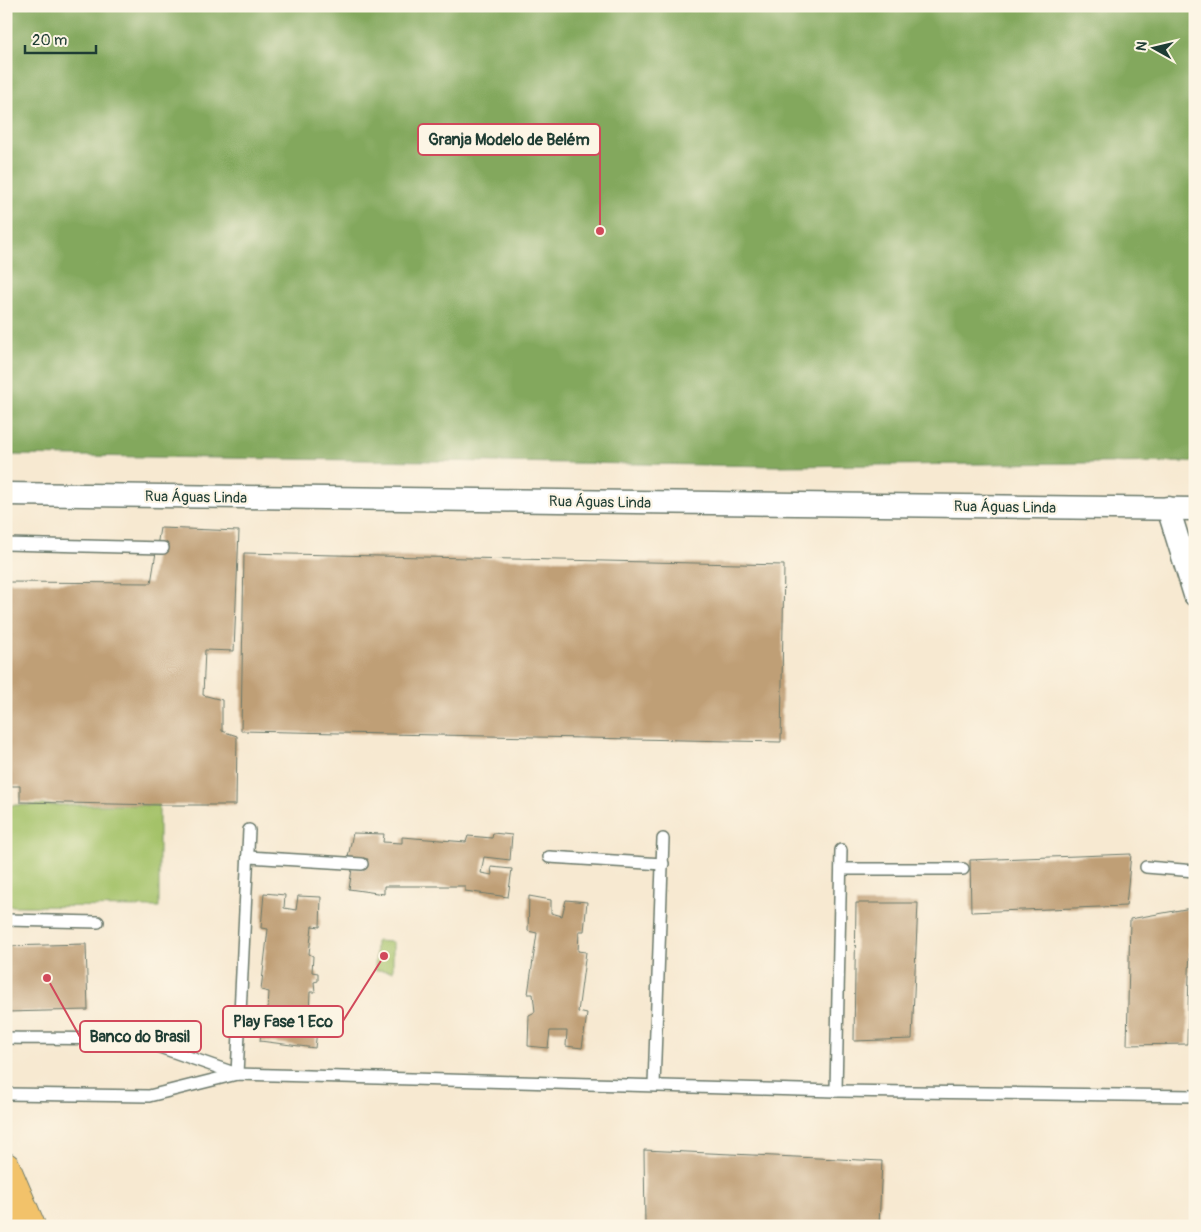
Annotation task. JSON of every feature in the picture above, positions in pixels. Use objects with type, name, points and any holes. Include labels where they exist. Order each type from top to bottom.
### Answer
[{"type":"highway","points":[[6,1166],[31,1226]]},
{"type":"street","name":"Rua Águas Linda","points":[[6,494],[1195,509]]},
{"type":"street","points":[[1168,508],[1195,595]]},
{"type":"lane","points":[[6,544],[163,548]]},
{"type":"lane","points":[[237,1074],[249,830]]},
{"type":"lane","points":[[654,1085],[663,839]]},
{"type":"lane","points":[[836,1091],[841,850]]},
{"type":"lane","points":[[248,856],[362,864]]},
{"type":"lane","points":[[549,857],[663,864]]},
{"type":"lane","points":[[1146,867],[1195,871]]},
{"type":"lane","points":[[841,869],[963,869]]},
{"type":"lane","points":[[6,920],[98,922]]},
{"type":"lane","points":[[6,1038],[141,1042],[237,1074]]},
{"type":"lane","points":[[6,1094],[149,1096],[237,1074],[836,1091],[1195,1096]]},
{"type":"green space","points":[[6,6],[1195,6],[1195,462],[779,466],[6,455]]},
{"type":"green space","points":[[6,805],[159,805],[159,907],[6,906]]},
{"type":"green space","points":[[376,941],[393,942],[393,971],[375,970]]},
{"type":"building","points":[[160,528],[239,531],[234,651],[205,650],[203,695],[222,700],[222,731],[237,736],[236,805],[20,802],[20,786],[6,786],[6,582],[151,583]]},
{"type":"building","points":[[244,553],[784,565],[781,742],[241,731]]},
{"type":"building","points":[[353,833],[384,834],[383,842],[402,843],[402,837],[466,842],[468,836],[492,838],[493,833],[512,835],[510,860],[484,857],[481,873],[492,875],[491,867],[512,869],[508,897],[465,891],[465,886],[384,886],[384,894],[349,889],[352,869],[365,869],[368,859],[348,857]]},
{"type":"building","points":[[1131,854],[1126,906],[971,912],[970,860]]},
{"type":"building","points":[[264,893],[285,895],[284,908],[296,910],[298,896],[321,897],[320,927],[312,926],[309,954],[313,956],[312,972],[318,973],[318,981],[314,982],[315,992],[310,992],[309,1014],[319,1013],[315,1048],[260,1041],[264,1010],[268,1009],[269,992],[261,990],[268,929],[261,928]]},
{"type":"building","points":[[529,896],[551,900],[551,913],[562,916],[566,900],[587,902],[584,931],[579,931],[578,951],[586,952],[578,1012],[587,1014],[582,1048],[566,1046],[567,1031],[550,1031],[548,1048],[528,1046],[529,1015],[535,1012],[533,994],[528,994],[537,933],[528,931]]},
{"type":"building","points":[[856,903],[918,903],[912,1039],[854,1041]]},
{"type":"building","points":[[1191,908],[1187,1044],[1127,1045],[1130,919]]},
{"type":"building","points":[[86,944],[88,1010],[6,1012],[6,946]]},
{"type":"building","points":[[644,1150],[882,1161],[879,1226],[645,1226]]},
{"type":"place","name":"Granja Modelo de Belém","points":[[600,231]]},
{"type":"place","name":"Play Fase 1 Eco","points":[[384,956]]},
{"type":"place","name":"Banco do Brasil","points":[[47,978]]}]
